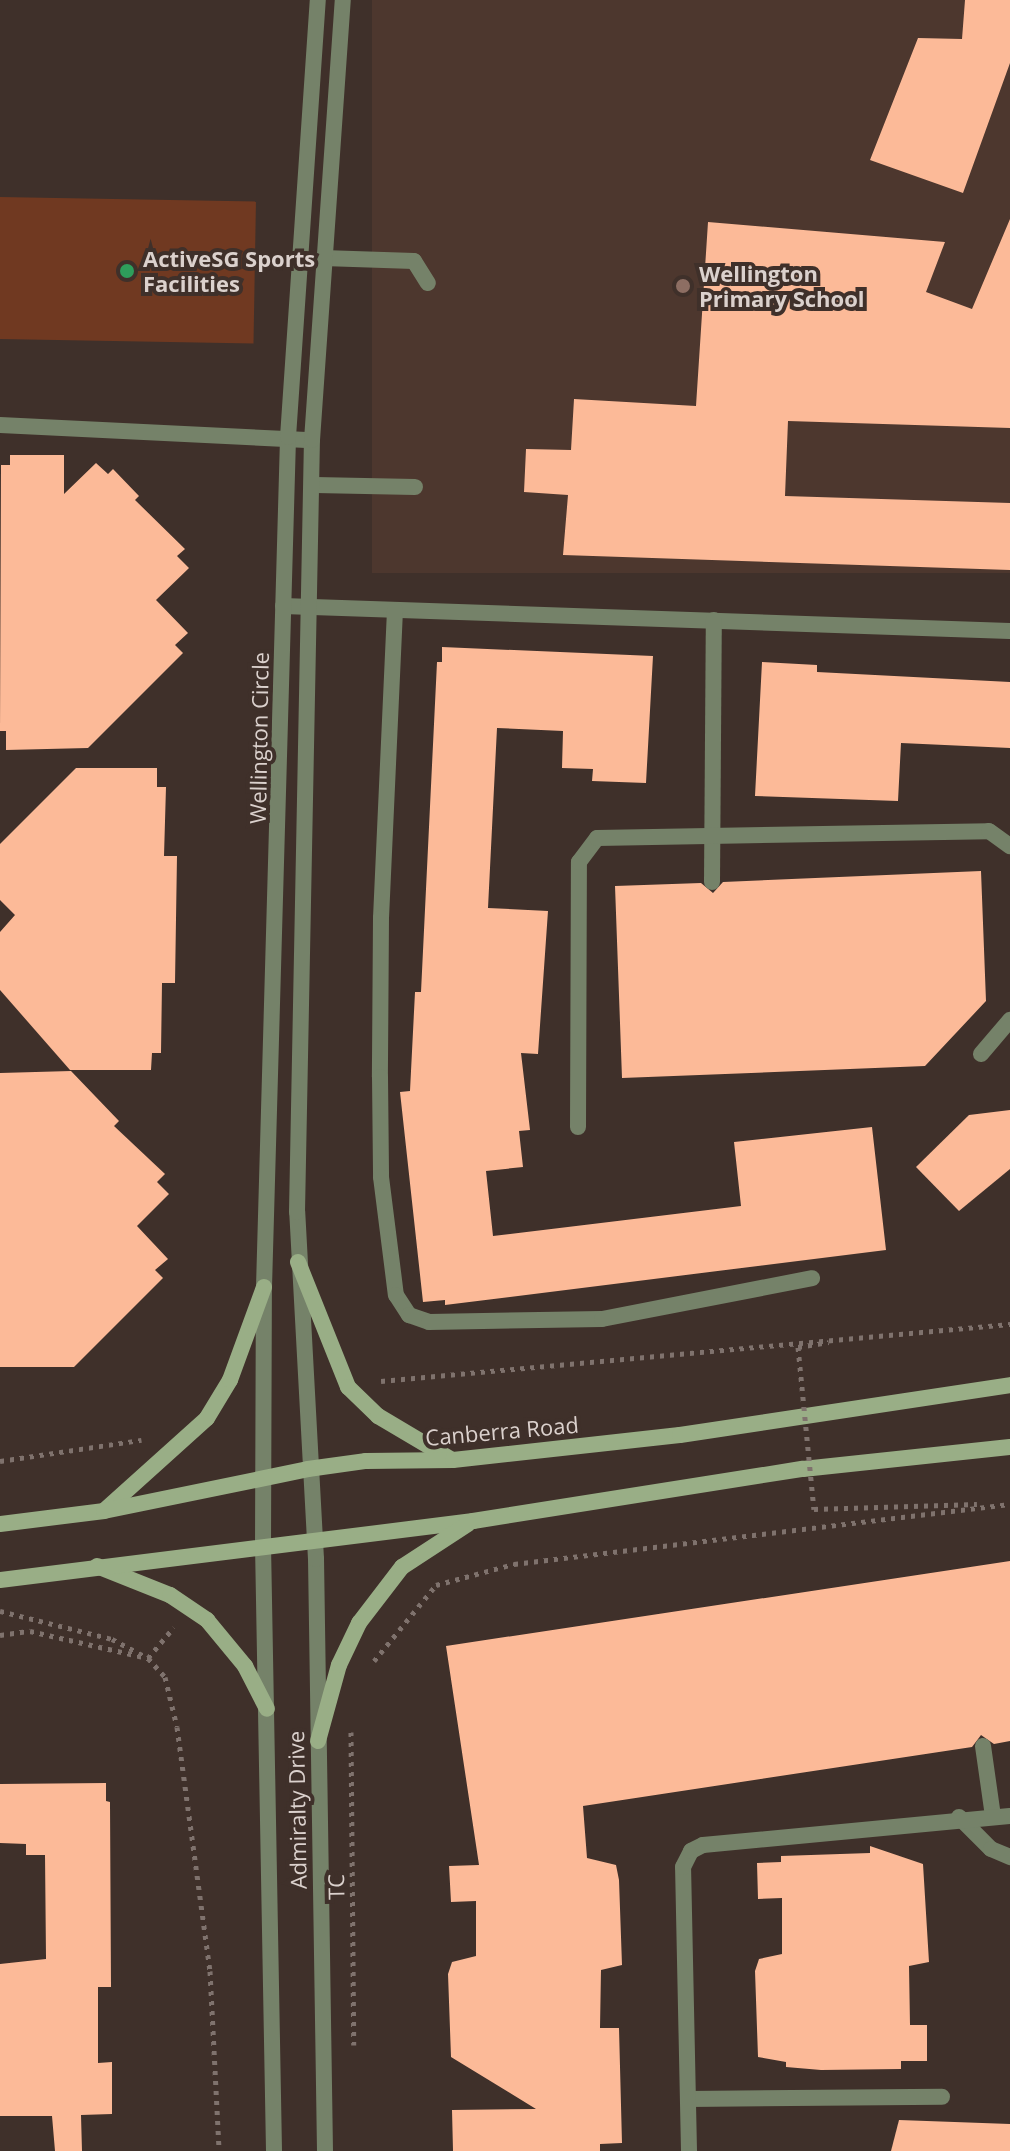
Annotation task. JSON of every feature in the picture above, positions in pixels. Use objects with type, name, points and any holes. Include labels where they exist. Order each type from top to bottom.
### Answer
[{"type":"main road","points":[[298,1262],[348,1387],[378,1416],[453,1460]]},
{"type":"main road","points":[[104,1511],[207,1418],[230,1380],[264,1287]]},
{"type":"main road","name":"Canberra Road","points":[[0,1524],[104,1511],[263,1477],[366,1461],[453,1460],[680,1435],[1010,1385]]},
{"type":"main road","points":[[0,1580],[95,1565],[473,1521],[803,1469],[1010,1447]]},
{"type":"main road","points":[[318,1741],[339,1665],[359,1623],[402,1567],[473,1521]]},
{"type":"main road","points":[[95,1565],[191,1608],[245,1666],[267,1709]]},
{"type":"street","name":"Wellington Circle","points":[[263,1477],[264,1287],[288,437],[318,0]]},
{"type":"street","points":[[308,1469],[298,1262],[309,607],[315,485],[312,440],[343,0]]},
{"type":"street","points":[[323,258],[414,261],[428,283]]},
{"type":"street","points":[[0,425],[312,440]]},
{"type":"street","points":[[315,485],[415,487]]},
{"type":"street","points":[[283,606],[1010,631]]},
{"type":"street","points":[[395,610],[381,918],[380,1077],[381,1177],[396,1295],[409,1315],[429,1322],[602,1319],[812,1278]]},
{"type":"street","points":[[712,882],[714,620]]},
{"type":"street","points":[[578,1127],[579,862],[584,850],[597,838],[989,831],[1010,846]]},
{"type":"street","points":[[981,1054],[1010,1020]]},
{"type":"street","name":"Admiralty Drive","points":[[308,1469],[314,1541],[325,2151]]},
{"type":"street","name":"Admiralty Drive","points":[[263,1477],[274,2151]]},
{"type":"street","points":[[689,2151],[683,1867],[691,1851],[703,1845],[959,1817],[1001,1816],[983,1746]]},
{"type":"street","points":[[959,1817],[991,1849],[1010,1857]]},
{"type":"street","points":[[688,2099],[942,2097]]},
{"type":"path","points":[[348,1387],[897,1332],[1010,1324]]},
{"type":"path","points":[[897,1332],[798,1347],[814,1509],[1010,1504]]},
{"type":"path","points":[[0,1461],[189,1433]]},
{"type":"path","points":[[364,1674],[436,1585],[514,1564],[1010,1504]]},
{"type":"path","points":[[148,1658],[191,1608]]},
{"type":"path","points":[[0,1611],[112,1639],[148,1658],[165,1677],[177,1727],[210,1971],[219,2151]]},
{"type":"path","points":[[0,1635],[30,1631],[148,1658]]},
{"type":"path","name":"TC","points":[[352,1716],[354,2058]]},
{"type":"shaded area","name":"Wellington Primary School","points":[[372,0],[1010,0],[1010,573],[372,573]]},
{"type":"shaded area","name":"ActiveSG Sports Facilities","points":[[0,197],[256,201],[253,343],[0,339]]},
{"type":"building","points":[[965,0],[1010,0],[1010,63],[963,193],[870,160],[918,38],[962,39]]},
{"type":"building","points":[[1010,219],[1010,428],[788,421],[785,496],[1010,503],[1010,570],[563,555],[568,495],[524,492],[526,449],[571,450],[574,399],[696,406],[708,222],[945,242],[926,292],[972,309]]},
{"type":"building","points":[[10,455],[64,455],[64,494],[96,463],[108,474],[113,469],[139,496],[135,500],[185,549],[177,556],[189,568],[156,600],[188,633],[175,645],[183,653],[88,748],[6,750],[6,731],[0,731],[1,465],[10,465]]},
{"type":"building","points":[[442,647],[653,656],[646,783],[592,781],[593,769],[562,768],[563,731],[497,728],[488,908],[548,911],[538,1054],[521,1053],[530,1130],[519,1131],[523,1167],[486,1171],[493,1236],[741,1206],[734,1142],[872,1127],[886,1250],[445,1305],[445,1300],[423,1302],[400,1092],[410,1091],[415,992],[421,992],[437,662],[442,662]]},
{"type":"building","points":[[762,662],[817,665],[817,672],[1010,682],[1010,748],[901,743],[898,801],[755,796]]},
{"type":"building","points":[[76,768],[157,768],[157,787],[166,787],[164,856],[177,856],[175,983],[162,983],[161,1053],[152,1053],[151,1070],[70,1070],[0,990],[0,932],[15,915],[0,900],[0,844]]},
{"type":"building","points":[[981,871],[986,1001],[925,1066],[622,1078],[615,886],[701,883],[713,893],[723,882]]},
{"type":"building","points":[[71,1071],[119,1121],[114,1126],[165,1174],[157,1182],[169,1194],[137,1226],[168,1259],[155,1270],[163,1278],[74,1367],[0,1367],[0,1073]]},
{"type":"building","points":[[1010,1110],[1010,1169],[959,1211],[916,1167],[969,1115]]},
{"type":"building","points":[[1010,1561],[1010,1741],[994,1744],[981,1735],[972,1747],[583,1806],[587,1858],[616,1865],[619,1880],[622,1965],[601,1970],[600,2028],[619,2028],[622,2143],[600,2144],[600,2151],[453,2151],[452,2110],[536,2109],[451,2057],[448,1974],[452,1962],[476,1956],[476,1901],[451,1902],[449,1866],[479,1865],[446,1646]]},
{"type":"building","points":[[106,1783],[106,1801],[110,1802],[111,1987],[98,1987],[98,2063],[112,2062],[112,2114],[81,2115],[82,2151],[55,2151],[52,2116],[0,2116],[0,1964],[46,1959],[45,1855],[26,1855],[26,1844],[0,1843],[0,1784]]},
{"type":"building","points":[[870,1846],[923,1864],[929,1962],[909,1966],[910,2025],[927,2025],[927,2061],[901,2061],[901,2069],[821,2070],[786,2067],[786,2062],[758,2057],[755,1971],[759,1959],[782,1954],[782,1898],[758,1899],[757,1863],[781,1862],[781,1856],[870,1853]]},
{"type":"building","points":[[899,2120],[1010,2124],[1010,2151],[891,2151]]},
{"type":"place","name":"ActiveSG Sports Facilities","points":[[127,271]]},
{"type":"place","name":"Wellington Primary School","points":[[683,286]]}]
